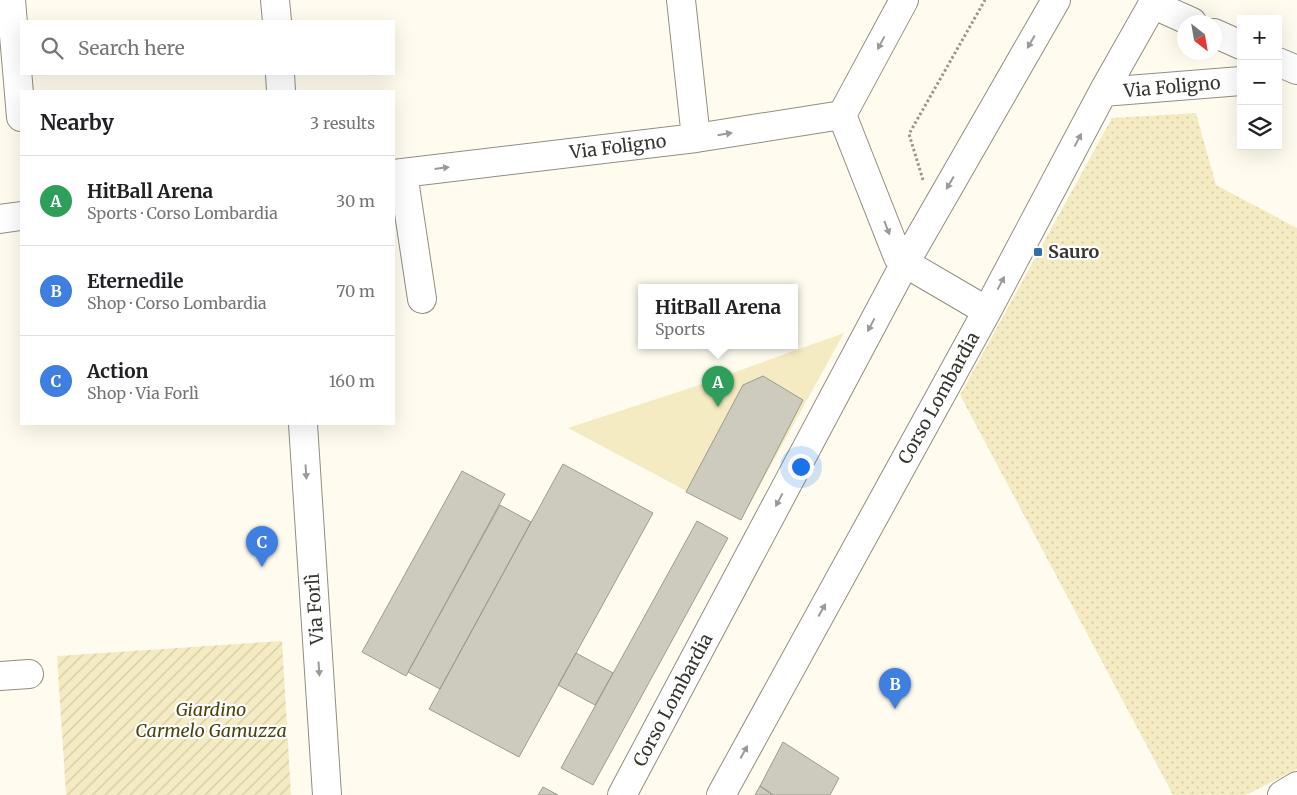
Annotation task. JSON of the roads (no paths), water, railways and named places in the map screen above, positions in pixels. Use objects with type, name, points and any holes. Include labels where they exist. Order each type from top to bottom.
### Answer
[{"type":"street","points":[[11,0],[20,104]]},
{"type":"street","points":[[275,0],[276,20]]},
{"type":"street","points":[[681,0],[696,138]]},
{"type":"street","points":[[904,0],[842,115],[898,257],[987,311]]},
{"type":"street","name":"Corso Lombardia","points":[[622,795],[905,263],[1056,0]]},
{"type":"street","points":[[1153,2],[1178,15]]},
{"type":"street","name":"Corso Lombardia","points":[[721,795],[987,311],[1153,2]]},
{"type":"street","points":[[1222,36],[1237,42]]},
{"type":"street","points":[[1282,64],[1297,70]]},
{"type":"street","points":[[280,75],[281,90]]},
{"type":"street","points":[[1282,77],[1297,75]]},
{"type":"street","name":"Via Foligno","points":[[1103,92],[1237,80]]},
{"type":"street","name":"Via Foligno","points":[[398,173],[696,138],[842,115]]},
{"type":"street","points":[[398,173],[422,299]]},
{"type":"street","points":[[0,218],[20,216]]},
{"type":"street","name":"Via Forlì","points":[[302,425],[327,795]]},
{"type":"street","points":[[0,676],[29,674]]},
{"type":"street","points":[[1282,795],[1297,786]]},
{"type":"place","name":"Sauro","points":[[1038,252]]},
{"type":"place","name":"HitBall Arena","points":[[718,407]]},
{"type":"place","name":"Action","points":[[262,567]]},
{"type":"place","name":"Eternedile","points":[[895,709]]},
{"type":"park label","name":"Giardino Carmelo Gamuzza","points":[[211,720]]}]
